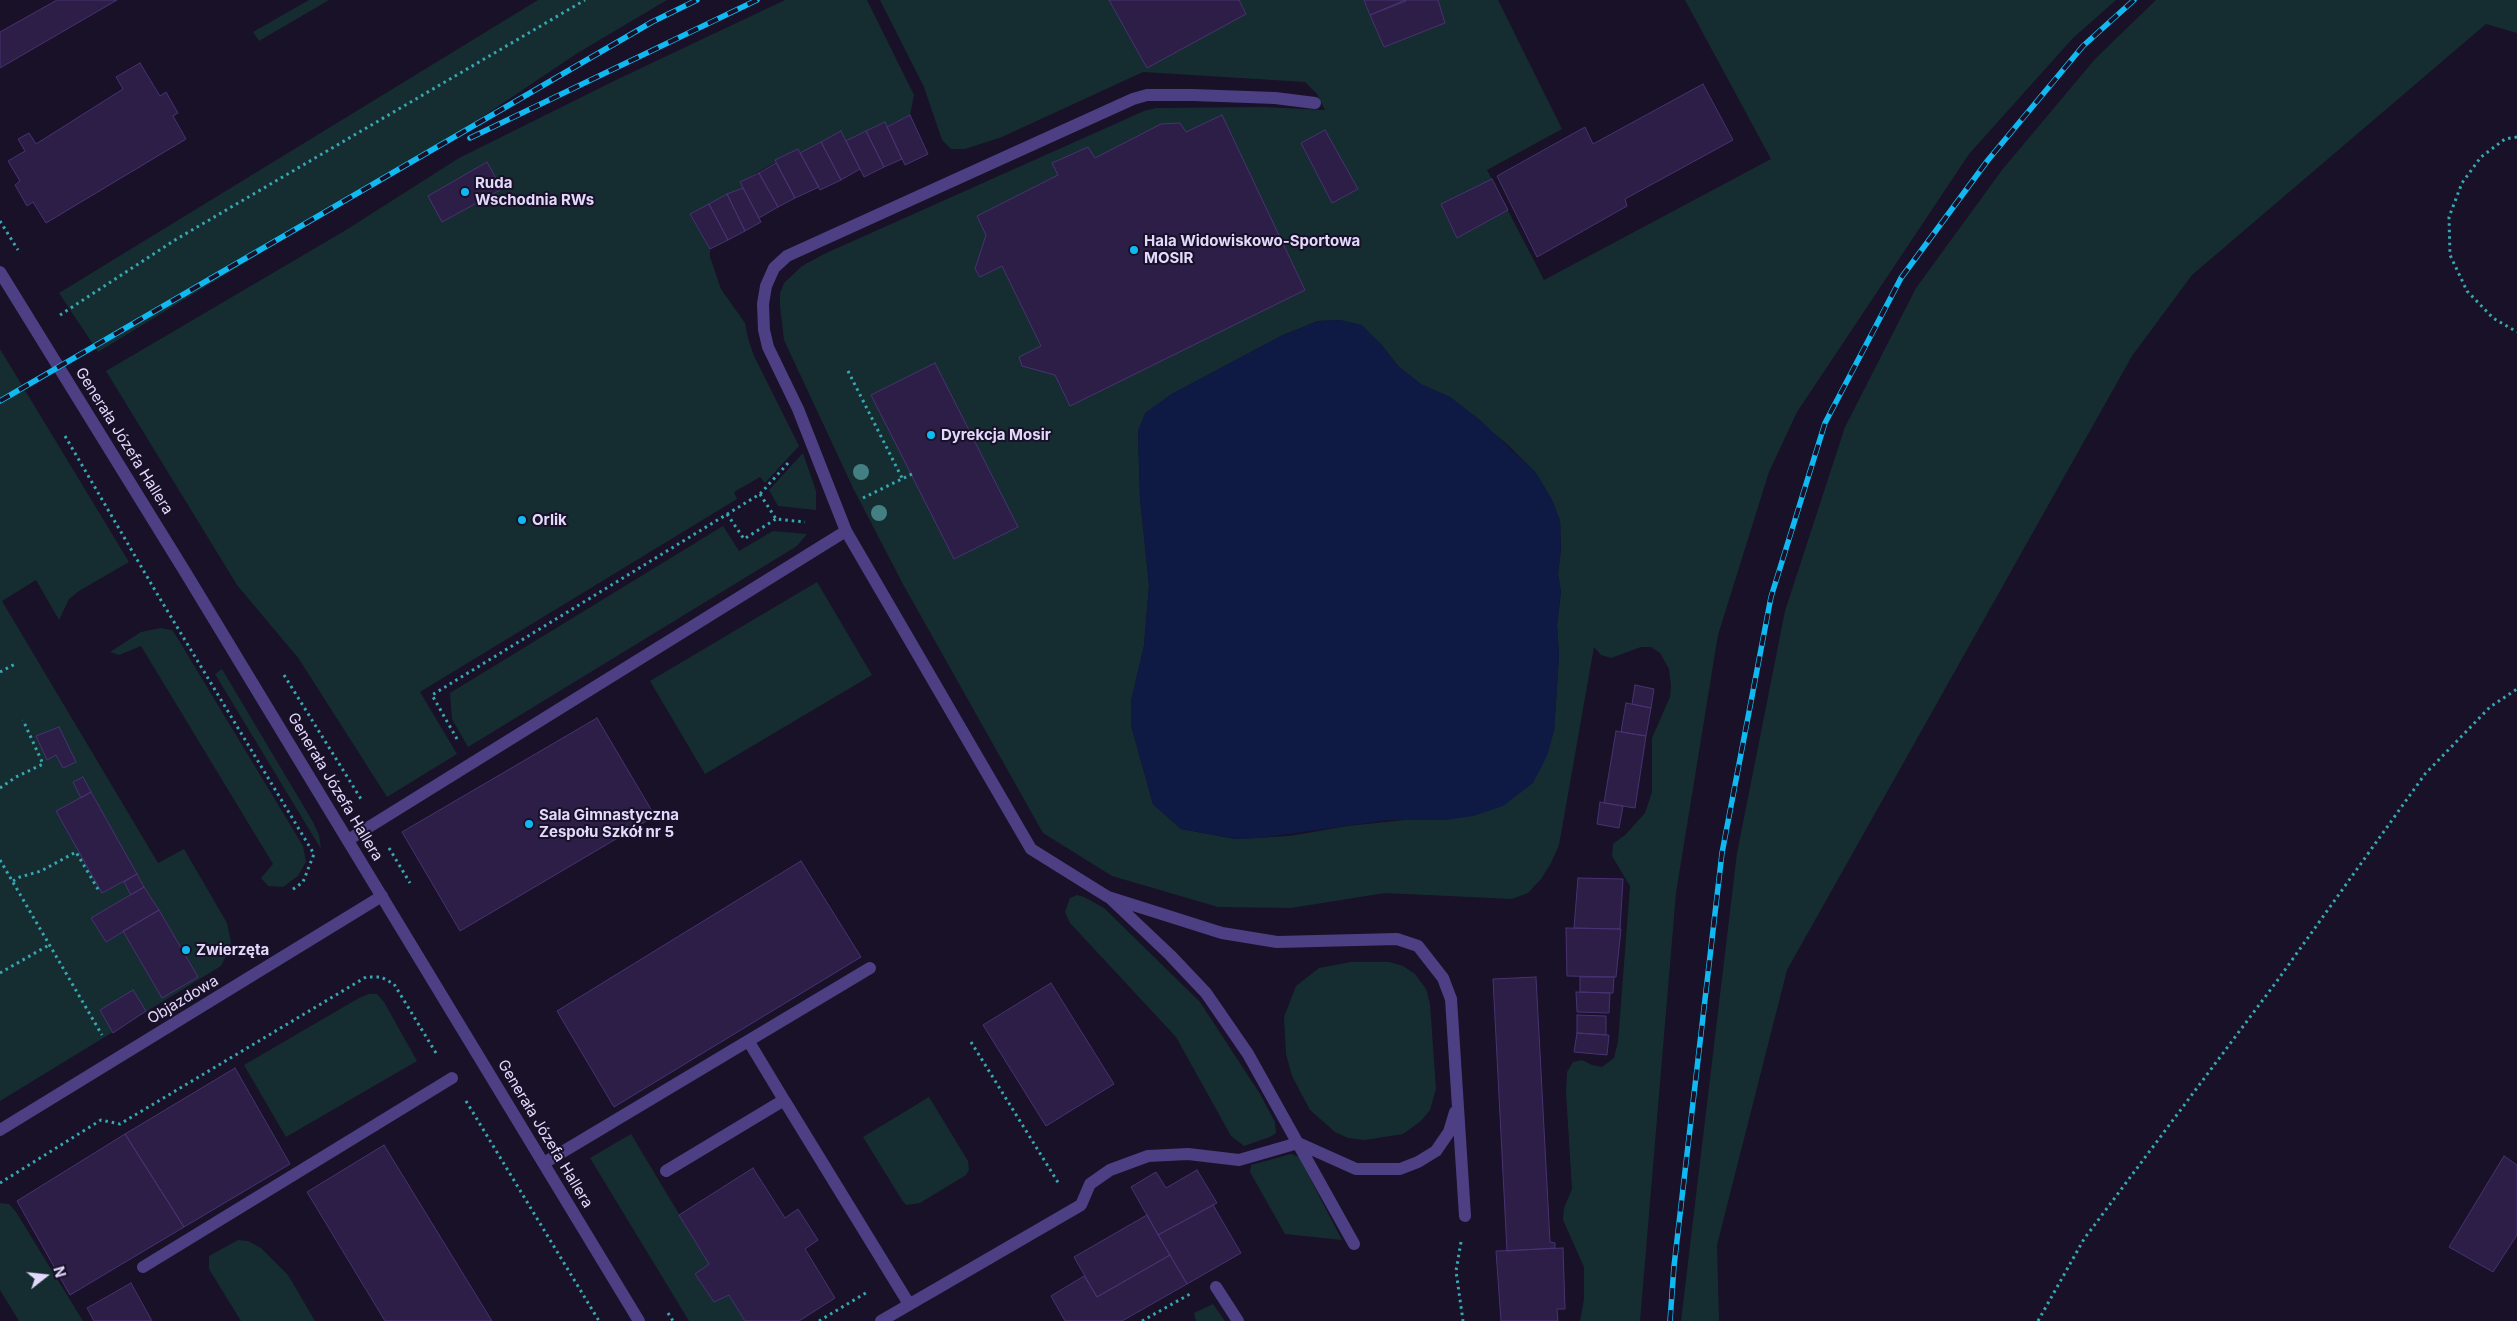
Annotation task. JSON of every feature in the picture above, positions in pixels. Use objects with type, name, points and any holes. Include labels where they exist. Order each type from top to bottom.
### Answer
[{"type":"street","points":[[1315,103],[1275,98],[1193,95],[1147,95],[1133,99],[787,256],[774,268],[766,286],[762,304],[764,330],[768,347],[798,409],[844,528],[1031,849],[1108,897],[1170,954],[1206,993],[1248,1054],[1354,1244]]},
{"type":"street","name":"Generała Józefa Hallera","points":[[0,272],[348,840],[639,1321]]},
{"type":"street","points":[[348,840],[472,764],[844,528]]},
{"type":"street","name":"Objazdowa","points":[[0,1130],[382,896]]},
{"type":"street","points":[[1108,897],[1222,933],[1277,942],[1397,939],[1418,946],[1443,978],[1451,999],[1465,1216]]},
{"type":"street","points":[[544,1163],[870,968]]},
{"type":"street","points":[[749,1042],[909,1304]]},
{"type":"street","points":[[143,1267],[452,1078]]},
{"type":"street","points":[[666,1172],[784,1100]]},
{"type":"street","points":[[881,1321],[1081,1206],[1090,1184],[1110,1170],[1148,1156],[1188,1154],[1239,1160],[1298,1143],[1356,1169],[1400,1169],[1418,1162],[1436,1151],[1448,1132],[1458,1104]]},
{"type":"street","points":[[1216,1287],[1238,1321]]},
{"type":"path","points":[[36,330],[176,240],[585,0]]},
{"type":"path","points":[[2517,137],[2505,139],[2481,156],[2462,183],[2449,217],[2450,255],[2467,291],[2493,318],[2517,332]]},
{"type":"path","points":[[848,371],[902,478]]},
{"type":"path","points":[[63,431],[70,447],[156,592],[314,854],[303,882],[292,890]]},
{"type":"path","points":[[472,764],[432,695],[760,494],[810,439]]},
{"type":"path","points":[[838,511],[912,474]]},
{"type":"path","points":[[760,494],[776,519]]},
{"type":"path","points":[[727,514],[744,539],[776,519],[844,528]]},
{"type":"path","points":[[0,672],[17,663]]},
{"type":"path","points":[[2038,1321],[2084,1239],[2277,980],[2425,774],[2490,707],[2517,689]]},
{"type":"path","points":[[0,788],[16,777],[44,764],[23,720]]},
{"type":"path","points":[[13,881],[20,876],[41,871],[76,852],[99,891]]},
{"type":"path","points":[[0,860],[116,1060]]},
{"type":"path","points":[[0,973],[49,945]]},
{"type":"path","points":[[0,1183],[101,1120],[120,1124],[366,977],[381,976],[394,984],[598,1321]]},
{"type":"path","points":[[971,1042],[1061,1187]]},
{"type":"path","points":[[1463,1321],[1456,1271],[1465,1216]]},
{"type":"path","points":[[1142,1321],[1207,1285],[1216,1287]]},
{"type":"green space","points":[[309,0],[329,0],[259,41],[253,32]]},
{"type":"green space","points":[[538,0],[667,0],[576,54],[466,128],[98,352],[59,293]]},
{"type":"green space","points":[[785,0],[867,0],[914,95],[910,115],[887,127],[846,141],[800,153],[798,149],[741,182],[743,188],[690,214],[710,249],[710,257],[721,289],[745,323],[754,356],[799,446],[765,483],[760,477],[734,492],[737,499],[420,692],[457,754],[387,797],[299,659],[237,585],[106,371],[346,230],[459,158],[618,79]]},
{"type":"green space","points":[[880,0],[1498,0],[1562,129],[1487,170],[1544,280],[1771,159],[1685,0],[2116,0],[2073,38],[1969,154],[1797,412],[1769,472],[1718,635],[1676,893],[1640,1321],[1580,1321],[1584,1299],[1584,1267],[1563,1220],[1564,1208],[1572,1189],[1566,1092],[1567,1072],[1573,1062],[1582,1060],[1602,1067],[1614,1058],[1618,1042],[1630,886],[1612,856],[1613,844],[1625,835],[1645,813],[1652,792],[1652,738],[1670,697],[1671,686],[1669,669],[1660,653],[1651,647],[1641,647],[1611,658],[1601,655],[1594,647],[1559,845],[1541,879],[1528,893],[1512,899],[1385,893],[1291,908],[1218,907],[1112,876],[1043,833],[904,586],[854,490],[784,340],[780,293],[784,283],[802,266],[824,254],[1144,111],[1156,108],[1264,107],[1325,110],[1317,94],[1305,82],[1143,72],[1002,137],[965,149],[951,149],[942,140],[924,87]],"holes":[[[1341,320],[1381,344],[1398,366],[1421,385],[1450,397],[1508,445],[1536,473],[1552,500],[1560,521],[1561,548],[1558,574],[1561,592],[1557,625],[1559,655],[1554,731],[1415,819],[1347,826],[1290,836],[1236,839],[1181,829],[1153,804],[1131,725],[1131,701],[1144,646],[1149,585],[1140,498],[1138,431],[1170,395],[1281,336],[1318,321]]]},
{"type":"green space","points":[[2156,0],[2517,0],[2517,33],[2486,24],[2192,275],[2132,356],[1787,970],[1717,1245],[1719,1321],[1681,1321],[1737,853],[1785,611],[1845,427],[1916,288],[2002,170],[2095,59]]},
{"type":"green space","points":[[0,349],[129,562],[79,591],[69,599],[59,620],[36,580],[2,601],[158,863],[184,849],[227,923],[231,942],[221,966],[0,1101]]},
{"type":"green space","points":[[803,453],[816,491],[816,510],[778,506],[769,490]]},
{"type":"green space","points":[[723,526],[739,551],[773,531],[807,534],[797,546],[468,747],[452,719],[450,693]]},
{"type":"green space","points":[[817,582],[872,675],[705,774],[650,681]]},
{"type":"green space","points":[[161,628],[172,630],[175,634],[303,846],[306,862],[298,876],[283,887],[268,886],[261,878],[273,864],[141,646],[119,655],[110,652],[141,632]]},
{"type":"green space","points":[[222,669],[313,822],[319,835],[321,849],[215,674]]},
{"type":"green space","points":[[1077,895],[1104,908],[1200,1002],[1260,1094],[1275,1122],[1276,1133],[1244,1146],[1231,1136],[1176,1037],[1070,923],[1065,912],[1070,898]]},
{"type":"green space","points":[[1351,962],[1389,962],[1403,966],[1415,974],[1426,989],[1430,1004],[1436,1089],[1430,1110],[1421,1121],[1403,1134],[1365,1140],[1348,1138],[1335,1132],[1310,1110],[1292,1076],[1286,1054],[1284,1017],[1296,986],[1319,968]]},
{"type":"green space","points":[[369,994],[377,994],[384,1002],[417,1061],[286,1137],[244,1065]]},
{"type":"green space","points":[[929,1097],[968,1161],[969,1170],[966,1175],[920,1203],[906,1205],[863,1137]]},
{"type":"green space","points":[[631,1134],[709,1264],[695,1274],[714,1302],[729,1295],[745,1321],[689,1321],[590,1158]]},
{"type":"green space","points":[[1291,1154],[1299,1157],[1342,1240],[1285,1234],[1250,1172],[1251,1165]]},
{"type":"green space","points":[[0,1203],[9,1204],[16,1212],[83,1321],[19,1321],[0,1290]]},
{"type":"green space","points":[[238,1240],[248,1241],[261,1248],[288,1275],[315,1321],[241,1321],[209,1269],[209,1256]]},
{"type":"green space","points":[[1213,1304],[1225,1321],[1196,1321],[1194,1313]]},
{"type":"water","points":[[1341,320],[1362,325],[1381,344],[1398,366],[1421,384],[1450,397],[1479,419],[1536,473],[1552,500],[1560,521],[1561,548],[1558,574],[1561,592],[1557,625],[1559,655],[1554,731],[1547,756],[1533,783],[1503,806],[1473,816],[1446,820],[1389,820],[1260,838],[1236,839],[1181,829],[1153,804],[1131,725],[1131,701],[1144,646],[1149,585],[1140,498],[1138,431],[1145,413],[1170,395],[1281,336],[1318,321]]},
{"type":"building","points":[[57,0],[117,0],[0,68],[0,32]]},
{"type":"building","points":[[1109,0],[1239,0],[1246,14],[1147,68]]},
{"type":"building","points":[[1364,0],[1405,0],[1406,1],[1370,15]]},
{"type":"building","points":[[1405,0],[1438,0],[1445,23],[1384,47],[1370,15]]},
{"type":"building","points":[[140,63],[160,96],[166,92],[178,113],[173,116],[186,139],[46,223],[33,202],[27,206],[15,185],[20,181],[8,161],[25,151],[18,139],[29,133],[36,144],[123,89],[116,77]]},
{"type":"building","points":[[1703,84],[1733,140],[1625,199],[1627,206],[1537,257],[1497,176],[1585,127],[1593,144]]},
{"type":"building","points":[[910,115],[928,154],[905,165],[887,127]]},
{"type":"building","name":"Hala Widowiskowo-Sportowa MOSIR","points":[[1222,115],[1305,290],[1070,406],[1055,375],[1022,366],[1019,357],[1041,346],[1002,266],[980,277],[975,269],[986,235],[977,216],[1058,175],[1052,163],[1088,147],[1095,158],[1161,124],[1180,123],[1186,132]]},
{"type":"building","points":[[885,122],[902,159],[884,167],[866,131]]},
{"type":"building","points":[[1325,130],[1358,189],[1332,203],[1301,143]]},
{"type":"building","points":[[841,131],[860,169],[841,180],[821,142]]},
{"type":"building","points":[[866,131],[884,167],[864,177],[846,141]]},
{"type":"building","points":[[821,142],[841,180],[820,190],[800,153]]},
{"type":"building","points":[[798,149],[819,187],[795,198],[775,160]]},
{"type":"building","name":"Ruda Wschodnia RWs","points":[[487,162],[502,189],[442,222],[428,196]]},
{"type":"building","points":[[776,163],[795,198],[778,207],[759,173]]},
{"type":"building","points":[[759,173],[778,207],[759,218],[740,182]]},
{"type":"building","points":[[1492,179],[1508,210],[1457,238],[1441,204]]},
{"type":"building","points":[[743,188],[761,222],[745,231],[727,194]]},
{"type":"building","points":[[727,194],[745,231],[728,240],[709,204]]},
{"type":"building","points":[[709,204],[728,240],[710,249],[690,214]]},
{"type":"building","name":"Dyrekcja Mosir","points":[[935,363],[1018,527],[954,559],[871,395]]},
{"type":"building","points":[[1635,685],[1654,689],[1651,708],[1632,704]]},
{"type":"building","points":[[1626,703],[1651,708],[1646,736],[1621,732]]},
{"type":"building","name":"Sala Gimnastyczna Zespołu Szkół nr 5","points":[[597,718],[655,816],[460,931],[402,832]]},
{"type":"building","points":[[59,727],[76,762],[63,768],[56,755],[47,760],[36,736]]},
{"type":"building","points":[[1616,731],[1646,736],[1635,808],[1604,803]]},
{"type":"building","points":[[83,777],[91,792],[81,798],[73,782]]},
{"type":"building","points":[[91,792],[137,874],[102,893],[56,811]]},
{"type":"building","points":[[1600,802],[1623,806],[1619,828],[1597,824]]},
{"type":"building","points":[[801,861],[861,957],[614,1107],[557,1011]]},
{"type":"building","points":[[137,874],[144,887],[131,895],[124,882]]},
{"type":"building","points":[[1578,878],[1623,879],[1620,929],[1574,928]]},
{"type":"building","points":[[144,887],[159,910],[106,942],[91,918]]},
{"type":"building","points":[[159,910],[198,977],[162,998],[123,931]]},
{"type":"building","points":[[1566,928],[1621,929],[1616,977],[1567,976]]},
{"type":"building","points":[[1536,977],[1550,1242],[1555,1243],[1555,1248],[1507,1251],[1493,979]]},
{"type":"building","points":[[1580,977],[1614,977],[1613,993],[1580,992]]},
{"type":"building","points":[[1051,983],[1114,1084],[1046,1126],[983,1025]]},
{"type":"building","points":[[133,990],[146,1011],[113,1033],[100,1010]]},
{"type":"building","points":[[1576,992],[1610,993],[1609,1013],[1577,1012]]},
{"type":"building","points":[[1577,1015],[1606,1016],[1606,1035],[1577,1033]]},
{"type":"building","points":[[1577,1033],[1609,1035],[1607,1055],[1574,1052]]},
{"type":"building","points":[[235,1068],[290,1164],[184,1227],[125,1134]]},
{"type":"building","points":[[125,1134],[184,1227],[70,1295],[17,1201]]},
{"type":"building","points":[[384,1145],[492,1321],[385,1321],[307,1192]]},
{"type":"building","points":[[2504,1156],[2517,1165],[2517,1235],[2493,1272],[2449,1247]]},
{"type":"building","points":[[753,1168],[785,1218],[798,1209],[818,1240],[805,1249],[835,1298],[799,1321],[745,1321],[729,1295],[714,1302],[695,1274],[709,1264],[679,1215]]},
{"type":"building","points":[[1197,1170],[1217,1203],[1158,1235],[1131,1187],[1156,1172],[1166,1188]]},
{"type":"building","points":[[1213,1205],[1241,1253],[1187,1284],[1158,1235]]},
{"type":"building","points":[[1147,1215],[1170,1255],[1097,1297],[1074,1257]]},
{"type":"building","points":[[1563,1248],[1565,1309],[1557,1309],[1558,1321],[1501,1321],[1496,1251]]},
{"type":"building","points":[[1170,1255],[1187,1284],[1122,1321],[1065,1321],[1051,1296],[1084,1276],[1097,1297]]},
{"type":"building","points":[[131,1283],[152,1321],[94,1321],[87,1308]]},
{"type":"railway","points":[[0,401],[652,22],[697,0]]},
{"type":"railway","points":[[470,138],[757,0]]},
{"type":"railway","points":[[1670,1321],[1674,1266],[1722,853],[1771,597],[1825,423],[1901,278],[1988,160],[2083,46],[2134,0]]},
{"type":"place","name":"Ruda Wschodnia RWs","points":[[465,192]]},
{"type":"place","name":"Hala Widowiskowo-Sportowa MOSIR","points":[[1134,250]]},
{"type":"place","name":"Dyrekcja Mosir","points":[[931,435]]},
{"type":"place","name":"Orlik","points":[[522,520]]},
{"type":"place","name":"Sala Gimnastyczna Zespołu Szkół nr 5","points":[[529,824]]},
{"type":"place","name":"Zwierzęta","points":[[186,950]]}]
